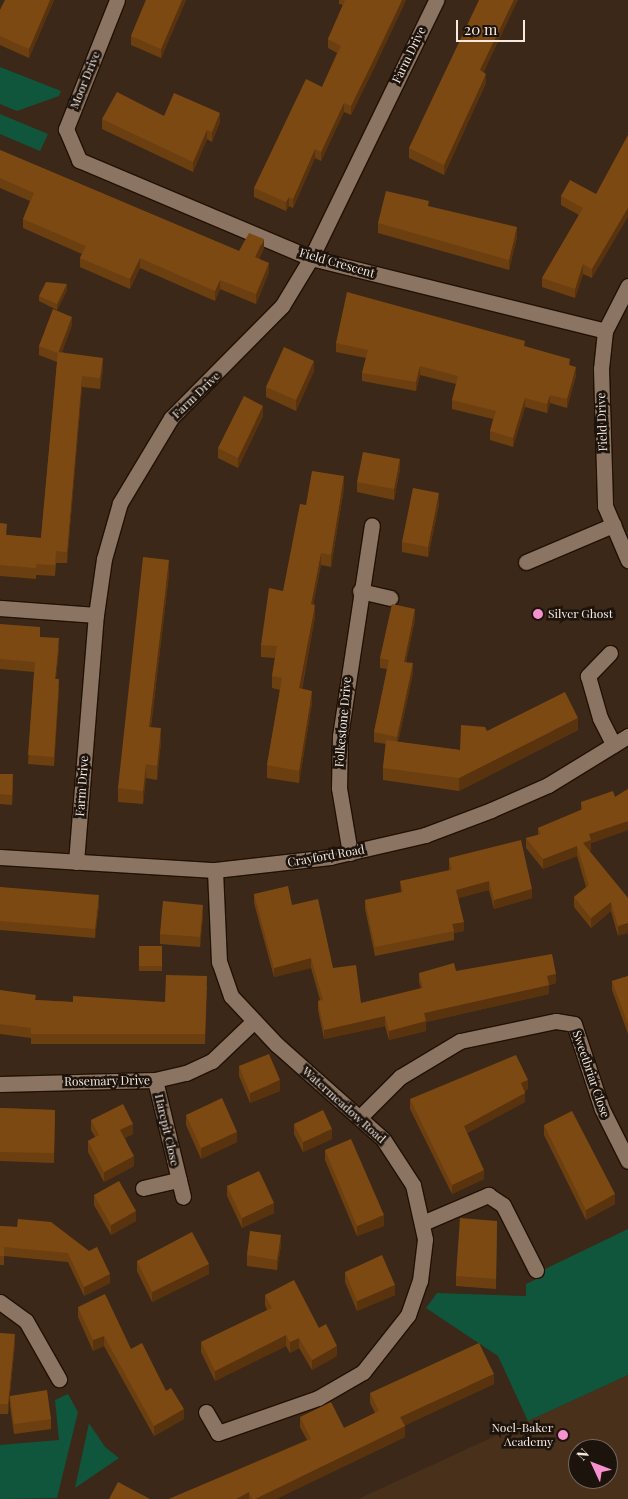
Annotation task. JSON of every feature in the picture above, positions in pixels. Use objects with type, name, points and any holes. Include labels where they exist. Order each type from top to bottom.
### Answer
[{"type":"street","name":"Moor Drive","points":[[79,160],[66,129],[117,0]]},
{"type":"street","name":"Farm Drive","points":[[76,862],[96,615],[104,559],[120,503],[144,458],[171,418],[265,328],[311,258],[436,0]]},
{"type":"street","name":"Field Crescent","points":[[79,160],[311,258],[605,331]]},
{"type":"street","name":"Field Drive","points":[[628,286],[605,331],[601,369],[605,506],[628,560]]},
{"type":"street","name":"Folkestone Drive","points":[[350,853],[338,788],[340,736],[360,591],[372,525]]},
{"type":"street","points":[[526,562],[613,525]]},
{"type":"street","points":[[360,591],[390,598]]},
{"type":"street","points":[[0,608],[96,615]]},
{"type":"street","points":[[610,653],[588,676],[600,718],[614,745]]},
{"type":"street","name":"Crayford Road","points":[[0,857],[215,870],[350,853],[467,820],[548,785],[628,736]]},
{"type":"street","name":"Watermeadow Road","points":[[206,1412],[218,1433],[318,1398],[363,1372],[408,1315],[420,1282],[425,1222],[403,1167],[360,1117],[254,1021],[231,996],[219,962],[215,870]]},
{"type":"street","name":"Rosemary Drive","points":[[0,1084],[155,1080],[212,1061],[254,1021]]},
{"type":"street","name":"Sweetbriar Close","points":[[360,1117],[400,1077],[460,1041],[556,1021],[574,1024],[602,1108],[627,1155]]},
{"type":"street","name":"Harepit Close","points":[[155,1080],[183,1197]]},
{"type":"street","name":"Harepit Close","points":[[143,1188],[179,1180]]},
{"type":"street","points":[[425,1222],[488,1195],[503,1205],[536,1270]]},
{"type":"street","points":[[0,1302],[26,1321],[59,1378]]},
{"type":"shaded area","name":"Noel-Baker Academy","points":[[628,1375],[628,1499],[358,1499]]},
{"type":"green space","points":[[0,67],[61,91],[59,96],[17,111],[0,104]]},
{"type":"green space","points":[[0,114],[48,134],[40,151],[0,134]]},
{"type":"green space","points":[[628,1229],[628,1375],[528,1421],[498,1356],[426,1308],[437,1293],[526,1296],[526,1284],[541,1277],[545,1269]]},
{"type":"green space","points":[[68,1394],[78,1412],[57,1498],[0,1499],[0,1445],[59,1440],[55,1400]]},
{"type":"green space","points":[[89,1423],[105,1447],[119,1458],[75,1488]]},
{"type":"building","points":[[5,0],[50,0],[29,49],[0,36],[0,10]]},
{"type":"building","points":[[146,0],[182,0],[161,49],[131,36]]},
{"type":"building","points":[[345,0],[402,0],[351,106],[344,103],[321,152],[315,149],[293,199],[289,197],[286,202],[254,188],[306,79],[322,87],[341,46],[328,39]]},
{"type":"building","points":[[479,0],[514,0],[480,70],[486,74],[444,165],[409,148]]},
{"type":"building","points":[[117,92],[164,116],[174,93],[220,113],[212,132],[207,130],[193,162],[102,119]]},
{"type":"building","points":[[628,135],[628,208],[592,269],[583,264],[575,289],[542,278],[583,208],[561,196],[570,180],[596,194]]},
{"type":"building","points":[[0,150],[239,251],[249,233],[264,239],[255,257],[269,263],[256,294],[220,280],[215,291],[140,258],[130,279],[80,258],[86,246],[23,219],[34,193],[0,178]]},
{"type":"building","points":[[386,191],[429,201],[428,206],[517,227],[509,260],[378,223]]},
{"type":"building","points":[[46,282],[67,284],[57,304],[39,296]]},
{"type":"building","points":[[347,292],[525,341],[524,346],[570,359],[569,365],[576,367],[567,399],[550,395],[547,404],[525,398],[513,438],[490,431],[496,411],[452,400],[458,376],[420,366],[416,382],[362,373],[368,350],[336,343]]},
{"type":"building","points":[[53,309],[72,317],[58,353],[39,346]]},
{"type":"building","points":[[284,347],[314,361],[296,400],[266,387]]},
{"type":"building","points":[[58,352],[103,358],[100,378],[82,376],[67,552],[56,551],[55,565],[36,564],[36,568],[0,565],[0,523],[7,524],[6,535],[41,538]]},
{"type":"building","points":[[244,396],[263,406],[238,458],[218,448]]},
{"type":"building","points":[[363,452],[400,459],[394,489],[357,482]]},
{"type":"building","points":[[312,471],[344,476],[331,555],[321,553],[311,604],[315,605],[299,688],[312,691],[299,771],[267,765],[282,678],[272,676],[277,646],[261,645],[269,588],[283,591],[300,504],[306,505]]},
{"type":"building","points":[[413,488],[439,493],[428,547],[402,542]]},
{"type":"building","points":[[143,557],[169,560],[149,727],[161,728],[157,766],[146,764],[143,791],[118,788]]},
{"type":"building","points":[[392,604],[415,609],[404,662],[413,663],[397,737],[374,732],[389,660],[380,658]]},
{"type":"building","points":[[0,624],[40,627],[40,637],[59,638],[55,679],[59,679],[54,757],[28,755],[35,662],[0,659]]},
{"type":"building","points":[[565,692],[578,718],[459,778],[383,768],[386,740],[460,750],[461,725],[485,727],[487,731]]},
{"type":"building","points":[[0,774],[13,774],[12,795],[0,794]]},
{"type":"building","points":[[628,789],[628,821],[589,834],[591,840],[583,843],[628,898],[628,923],[618,926],[611,902],[591,918],[574,897],[589,885],[577,846],[543,859],[526,838],[541,834],[538,828],[583,809],[581,802],[613,791],[615,797]]},
{"type":"building","points":[[521,840],[532,889],[494,900],[489,881],[456,890],[464,922],[452,924],[454,931],[375,947],[365,900],[403,892],[400,881],[452,870],[449,858]]},
{"type":"building","points":[[288,886],[292,905],[318,899],[333,968],[356,965],[361,1003],[423,988],[419,973],[454,963],[456,971],[552,954],[556,974],[547,976],[549,985],[424,1013],[426,1021],[389,1031],[385,1016],[324,1030],[318,1001],[323,1000],[311,958],[274,968],[254,894]]},
{"type":"building","points":[[0,887],[99,895],[95,929],[0,921]]},
{"type":"building","points":[[163,901],[203,905],[200,937],[160,934]]},
{"type":"building","points":[[139,946],[162,946],[162,966],[139,966]]},
{"type":"building","points":[[166,975],[207,976],[205,1034],[31,1034],[31,1028],[0,1024],[0,990],[36,995],[35,1000],[73,1002],[73,996],[165,1002]]},
{"type":"building","points":[[628,976],[628,1024],[612,981]]},
{"type":"building","points":[[269,1054],[280,1080],[250,1093],[239,1066]]},
{"type":"building","points":[[516,1055],[528,1080],[521,1083],[525,1093],[464,1126],[484,1170],[452,1185],[410,1099]]},
{"type":"building","points":[[222,1098],[237,1132],[201,1148],[186,1115]]},
{"type":"building","points":[[123,1104],[133,1124],[120,1130],[134,1156],[104,1172],[88,1141],[99,1135],[91,1120]]},
{"type":"building","points":[[0,1108],[55,1110],[54,1153],[0,1152]]},
{"type":"building","points":[[323,1110],[332,1129],[303,1142],[294,1124]]},
{"type":"building","points":[[572,1111],[615,1194],[586,1210],[544,1125]]},
{"type":"building","points":[[351,1139],[384,1215],[357,1226],[325,1150]]},
{"type":"building","points":[[259,1171],[274,1203],[242,1218],[227,1186]]},
{"type":"building","points":[[119,1181],[136,1211],[111,1225],[94,1195]]},
{"type":"building","points":[[460,1218],[497,1221],[496,1279],[456,1276]]},
{"type":"building","points":[[18,1219],[51,1222],[89,1251],[97,1247],[110,1274],[84,1287],[68,1253],[4,1247],[4,1256],[0,1256],[0,1226],[17,1227]]},
{"type":"building","points":[[250,1231],[281,1235],[277,1260],[247,1255]]},
{"type":"building","points":[[192,1232],[209,1264],[152,1292],[137,1261]]},
{"type":"building","points":[[382,1255],[395,1285],[357,1301],[345,1272]]},
{"type":"building","points":[[294,1280],[319,1328],[326,1324],[337,1346],[312,1360],[299,1338],[290,1342],[286,1335],[215,1371],[201,1342],[272,1308],[265,1295]]},
{"type":"building","points":[[105,1294],[131,1349],[142,1343],[166,1391],[171,1388],[184,1409],[154,1426],[104,1336],[93,1340],[78,1307]]},
{"type":"building","points":[[0,1333],[15,1334],[8,1404],[0,1404]]},
{"type":"building","points":[[479,1343],[494,1374],[400,1417],[405,1426],[255,1499],[252,1499],[249,1492],[236,1499],[169,1499],[311,1439],[300,1417],[331,1402],[344,1428],[379,1411],[370,1393]]},
{"type":"building","points":[[47,1390],[51,1419],[14,1424],[10,1396]]},
{"type":"building","points":[[118,1482],[150,1499],[109,1499]]},
{"type":"place","name":"Silver Ghost","points":[[538,614]]},
{"type":"place","name":"Noel-Baker Academy","points":[[563,1435]]}]
